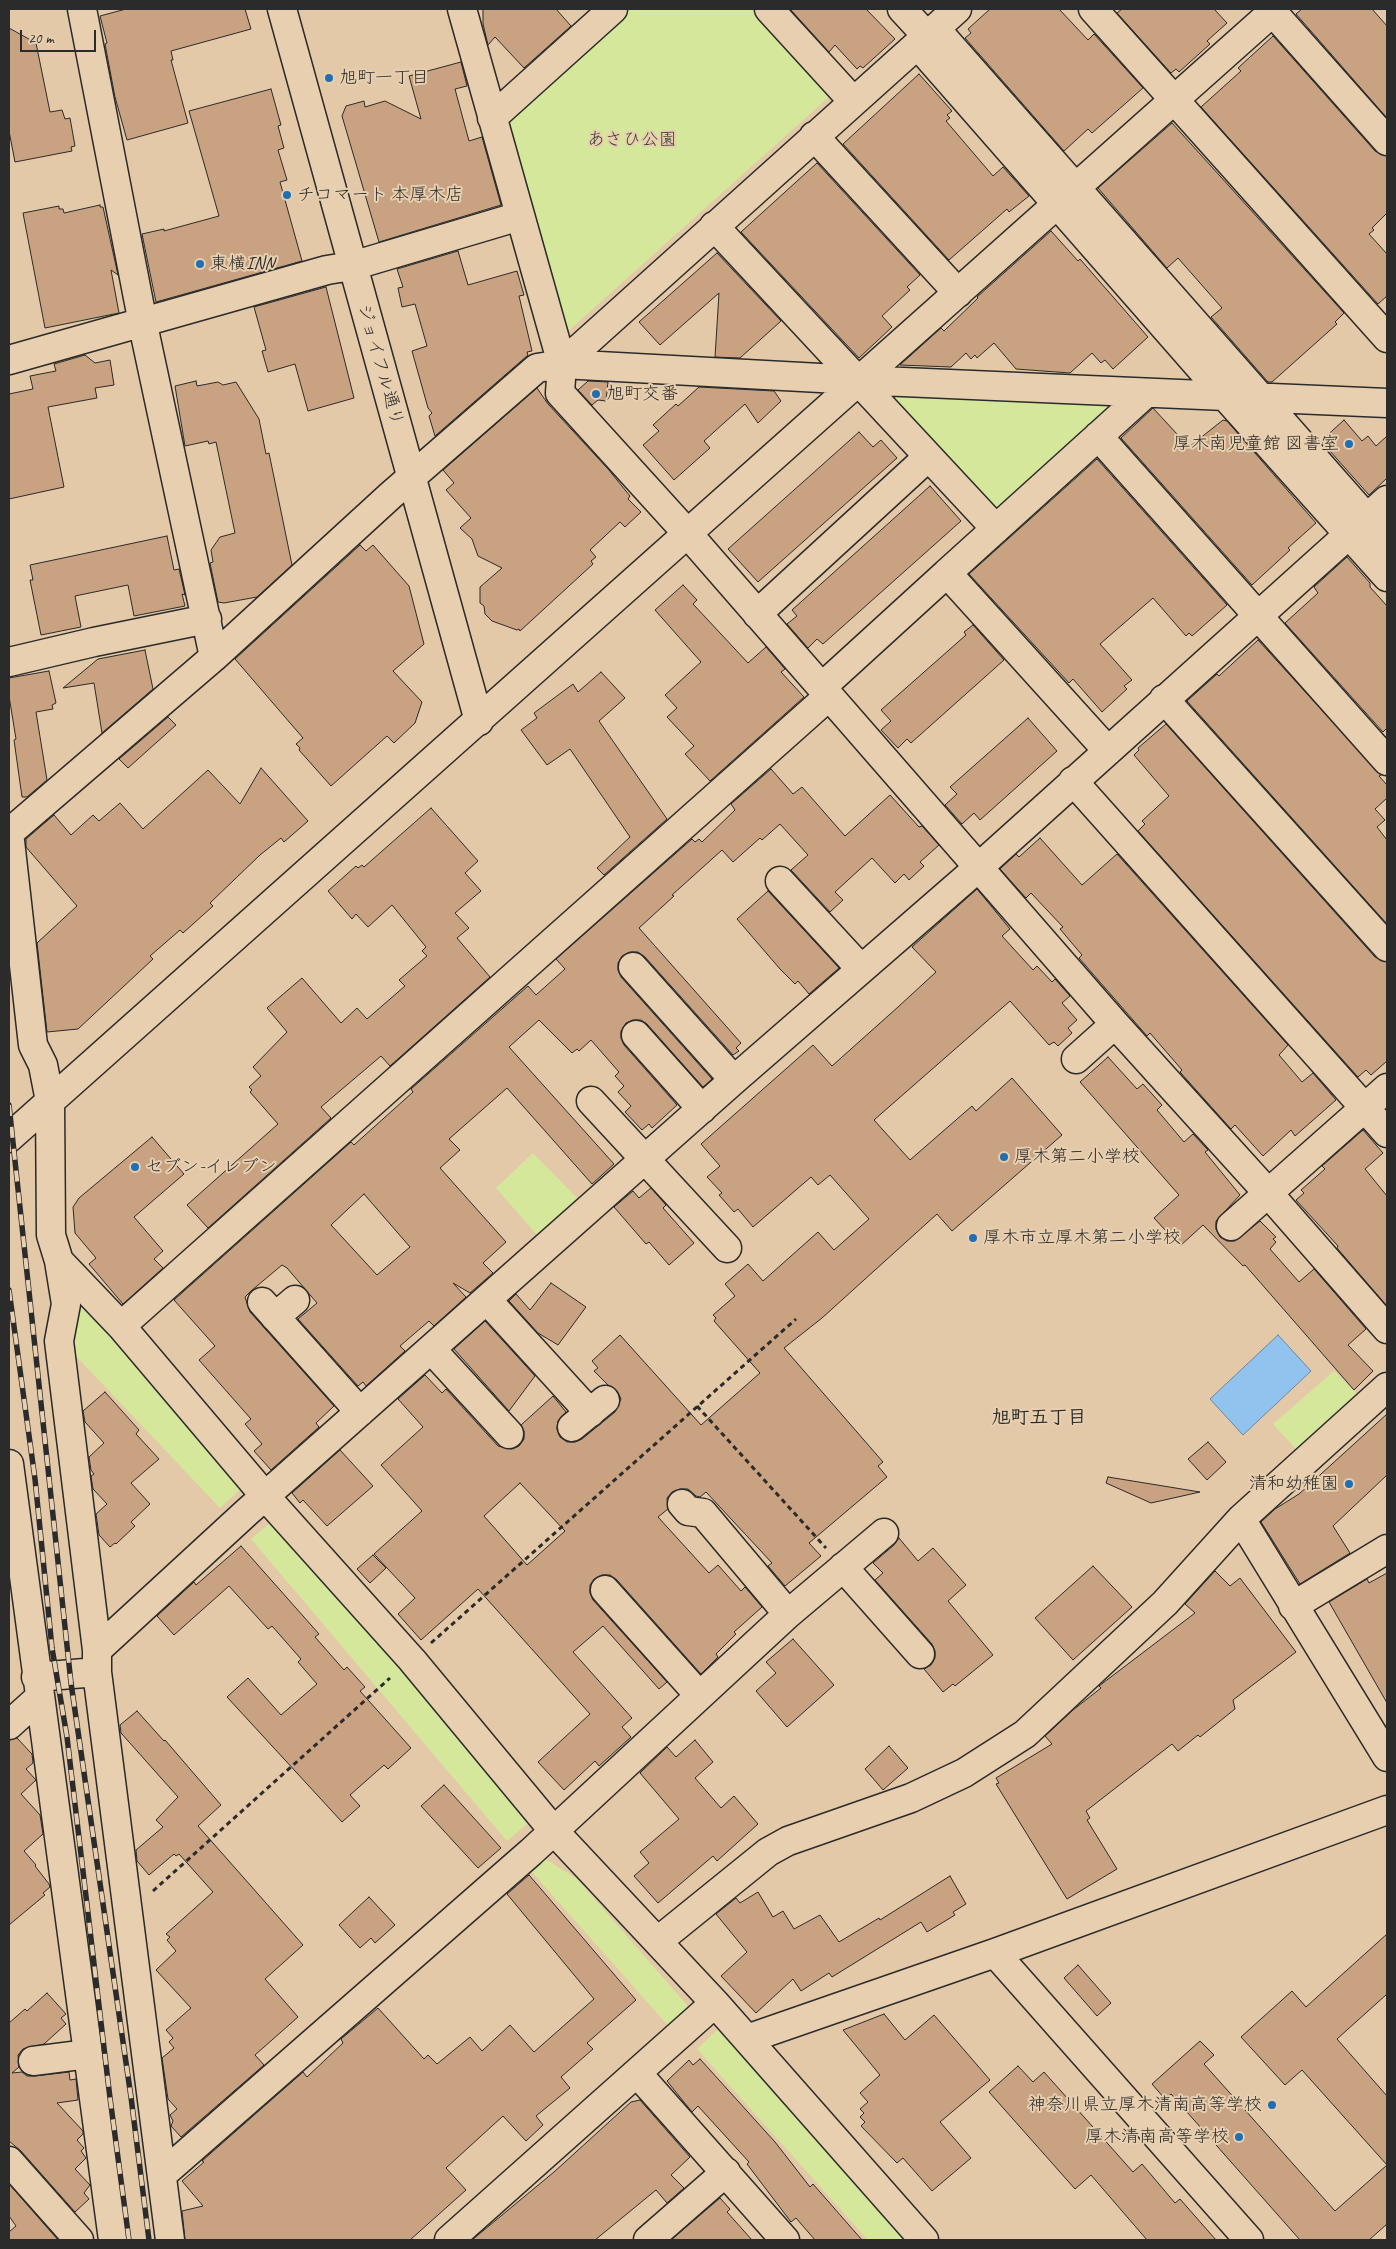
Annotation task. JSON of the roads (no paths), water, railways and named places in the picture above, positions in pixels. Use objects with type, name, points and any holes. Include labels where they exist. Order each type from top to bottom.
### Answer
[{"type":"street","points":[[82,9],[143,323],[214,657]]},
{"type":"street","name":"ジョイフル通り","points":[[282,9],[479,721]]},
{"type":"street","points":[[462,9],[562,364],[560,393],[688,534],[1115,1024],[1269,1194],[1387,1329]]},
{"type":"street","points":[[492,118],[613,9]]},
{"type":"street","points":[[769,9],[853,101]]},
{"type":"street","points":[[902,9],[926,35],[942,35],[1066,196],[1225,396],[1358,526],[1387,541]]},
{"type":"street","points":[[562,364],[957,9]]},
{"type":"street","points":[[1093,9],[1387,338]]},
{"type":"street","points":[[9,1138],[479,721],[857,380],[958,293],[1273,10],[1387,141]]},
{"type":"street","points":[[814,136],[958,293]]},
{"type":"street","points":[[1066,196],[1260,398],[1358,526],[1387,577]]},
{"type":"street","points":[[9,360],[327,270],[352,266],[520,216]]},
{"type":"street","points":[[714,226],[996,529]]},
{"type":"street","points":[[170,2240],[128,1913],[59,1341],[66,1304],[59,1261],[51,1234],[50,1101],[42,1065],[33,1045],[9,832],[214,657],[411,478],[537,368],[562,364],[857,380],[1387,403]]},
{"type":"street","points":[[121,1326],[825,692],[948,573],[1146,392]]},
{"type":"street","points":[[1098,436],[1387,760]]},
{"type":"street","points":[[757,614],[928,457]]},
{"type":"street","points":[[9,1725],[38,1688],[97,1661],[266,1496],[734,1080],[979,867],[1387,500]]},
{"type":"street","points":[[948,573],[1108,751]]},
{"type":"street","points":[[9,662],[94,642],[207,619]]},
{"type":"street","points":[[1164,699],[1387,947]]},
{"type":"street","points":[[1073,781],[1387,1133]]},
{"type":"street","points":[[780,881],[861,969]]},
{"type":"street","points":[[647,973],[734,1080]]},
{"type":"street","points":[[1076,1059],[1115,1024]]},
{"type":"street","points":[[636,1035],[702,1109]]},
{"type":"street","points":[[1231,1226],[1387,1088]]},
{"type":"street","points":[[591,1101],[727,1248]]},
{"type":"street","points":[[59,1261],[121,1326],[266,1496],[412,1660],[553,1830],[715,2003],[924,2240]]},
{"type":"street","points":[[487,1300],[589,1413]]},
{"type":"street","points":[[277,1306],[360,1412]]},
{"type":"street","points":[[431,1349],[509,1434]]},
{"type":"street","points":[[658,1941],[768,1852],[788,1841],[911,1798],[964,1773],[1025,1734],[1165,1603],[1241,1519],[1387,1387]]},
{"type":"street","points":[[9,1464],[88,2054],[107,2236]]},
{"type":"street","points":[[682,1504],[688,1510],[703,1513],[788,1614]]},
{"type":"street","points":[[1241,1519],[1387,1757]]},
{"type":"street","points":[[163,2174],[531,1852],[788,1614],[884,1533]]},
{"type":"street","points":[[1293,1606],[1387,1549]]},
{"type":"street","points":[[843,1568],[920,1654]]},
{"type":"street","points":[[605,1590],[699,1696]]},
{"type":"street","points":[[747,2039],[995,1953],[1387,1810]]},
{"type":"street","points":[[995,1953],[1249,2240]]},
{"type":"street","points":[[448,2240],[715,2003]]},
{"type":"street","points":[[32,2061],[88,2054]]},
{"type":"street","points":[[638,2073],[785,2240]]},
{"type":"street","points":[[9,2161],[79,2240]]},
{"type":"street","points":[[648,2240],[726,2172]]},
{"type":"water","points":[[1278,1335],[1311,1371],[1243,1435],[1210,1399]]},
{"type":"railway","points":[[9,1105],[71,1683],[131,2097],[149,2240]]},
{"type":"railway","points":[[9,1290],[35,1479],[52,1648],[67,1737],[129,2240]]},
{"type":"place","name":"旭町一丁目","points":[[329,78]]},
{"type":"place","name":"チコマート 本厚木店","points":[[287,195]]},
{"type":"place","name":"東横INN","points":[[200,264]]},
{"type":"place","name":"旭町交番","points":[[596,394]]},
{"type":"place","name":"厚木南児童館 図書室","points":[[1349,444]]},
{"type":"place","name":"厚木第二小学校","points":[[1004,1157]]},
{"type":"place","name":"セブン-イレブン","points":[[135,1167]]},
{"type":"place","name":"厚木市立厚木第二小学校","points":[[973,1238]]},
{"type":"place","name":"清和幼稚園","points":[[1349,1484]]},
{"type":"place","name":"神奈川県立厚木清南高等学校","points":[[1272,2105]]},
{"type":"place","name":"厚木清南高等学校","points":[[1239,2137]]},
{"type":"district","name":"旭町五丁目","points":[[1039,1418]]},
{"type":"park label","name":"あさひ公園","points":[[632,140]]}]
